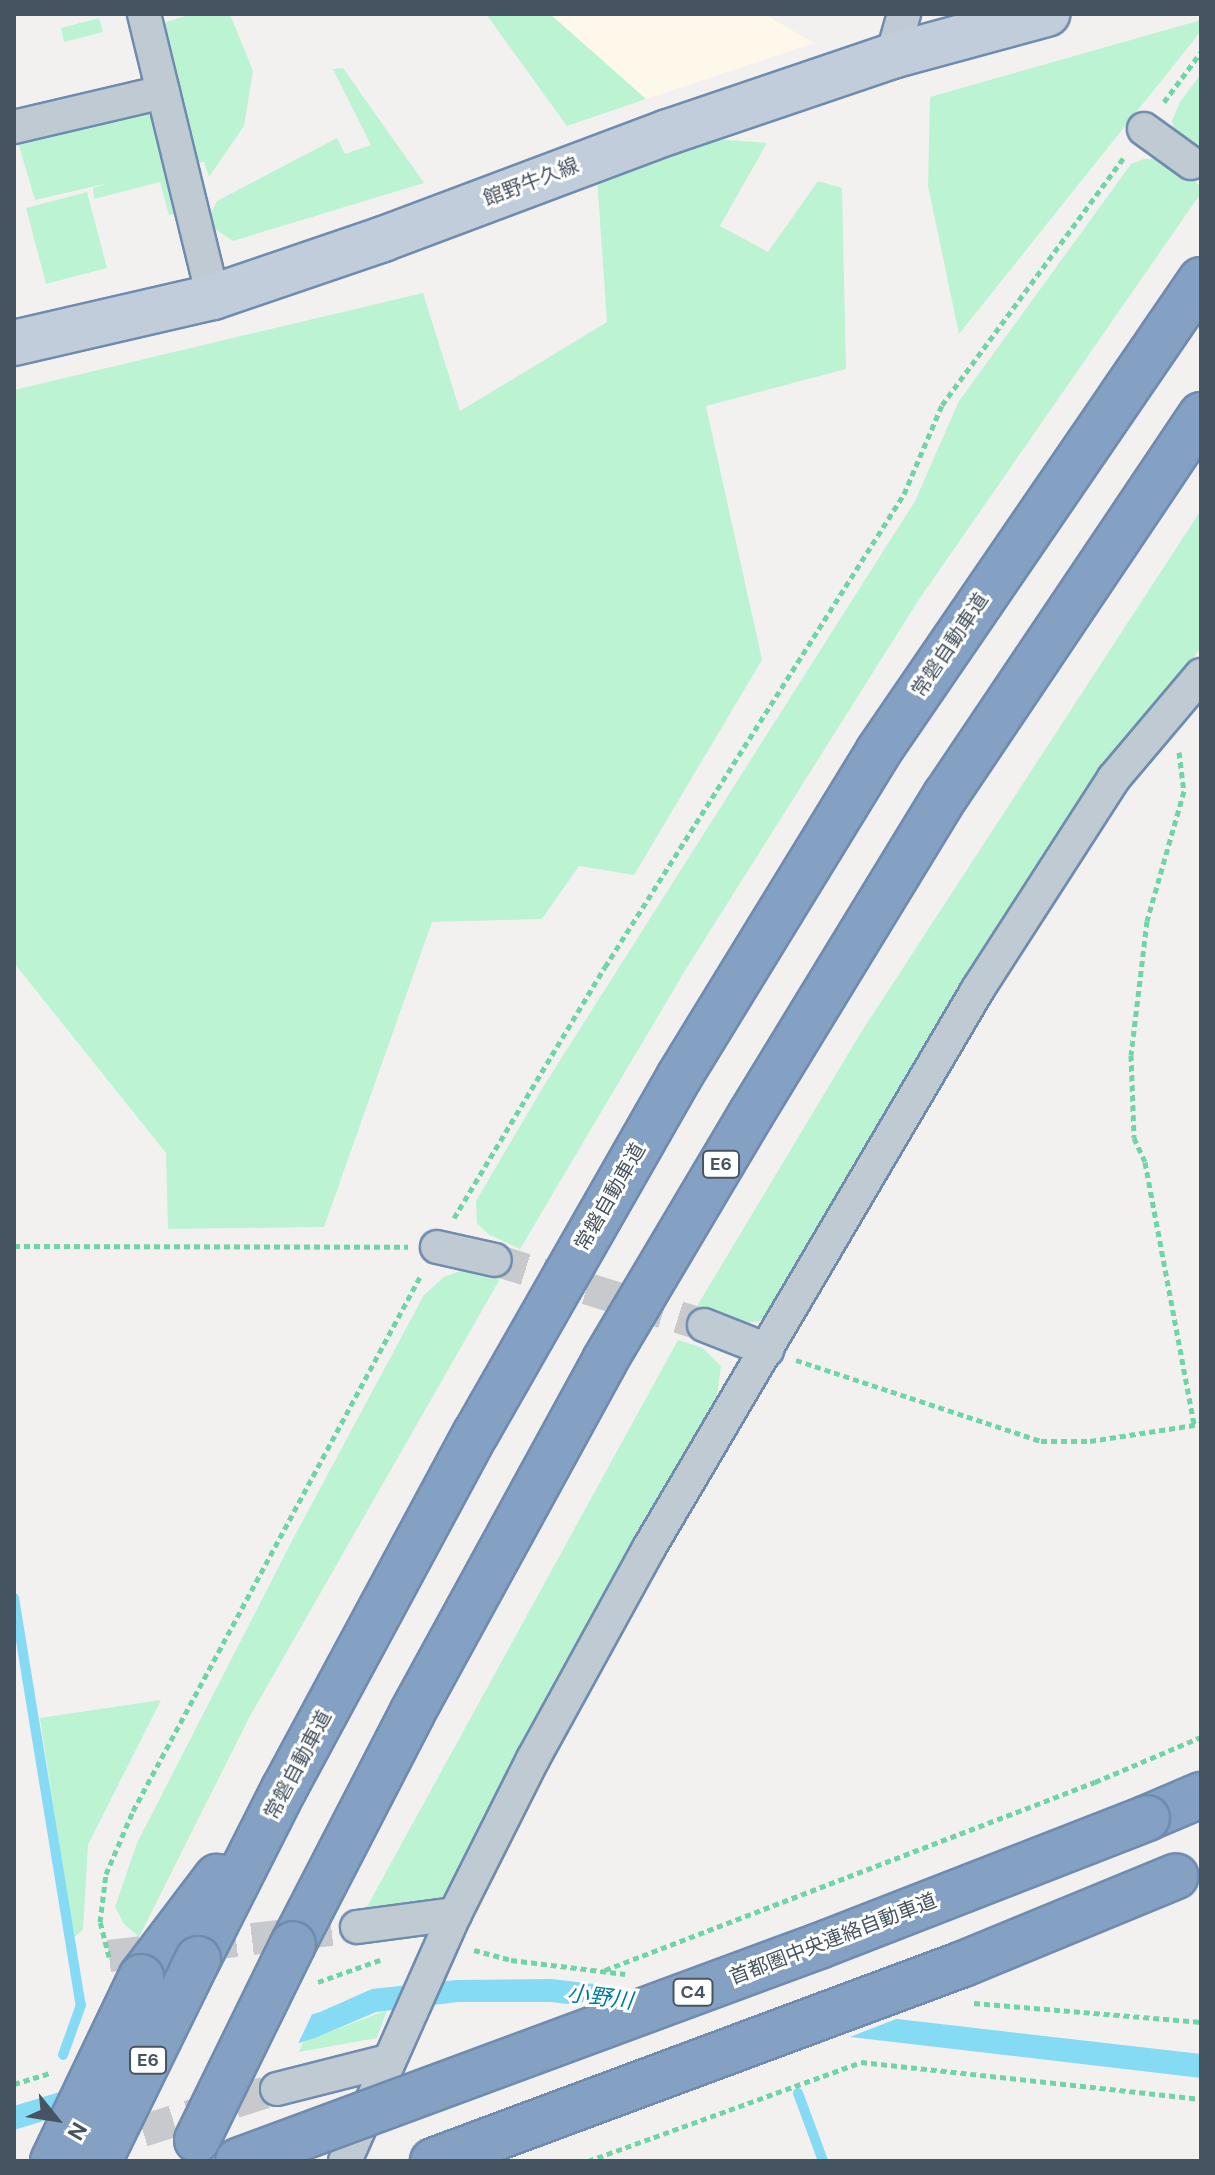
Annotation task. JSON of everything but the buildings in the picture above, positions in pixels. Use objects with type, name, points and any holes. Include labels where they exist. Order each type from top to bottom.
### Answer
[{"type":"highway","name":"常磐自動車道","points":[[99,2161],[284,1789],[476,1433],[679,1077],[878,752],[1201,280]]},
{"type":"highway","name":"E6","points":[[192,2151],[293,1944],[412,1713],[590,1387],[743,1127],[946,795],[1201,415]]},
{"type":"highway","points":[[53,2161],[125,1967],[284,1789]]},
{"type":"highway","name":"首都圏中央連絡自動車道","points":[[238,2161],[819,1946],[1201,1795]]},
{"type":"highway","points":[[433,2161],[963,1964],[1201,1866]]},
{"type":"main road","name":"館野牛久線","points":[[14,343],[213,297],[383,239],[668,132],[892,56],[1047,14]]},
{"type":"street","points":[[144,14],[213,297]]},
{"type":"street","points":[[892,56],[904,14]]},
{"type":"street","points":[[14,127],[163,92]]},
{"type":"street","points":[[1144,129],[1191,163]]},
{"type":"street","points":[[345,2161],[443,1939],[533,1759],[649,1548],[978,989],[1114,778],[1201,675]]},
{"type":"street","points":[[437,1247],[495,1260]]},
{"type":"street","points":[[704,1325],[767,1350]]},
{"type":"street","points":[[357,1927],[443,1939]]},
{"type":"street","points":[[277,2089],[394,2047]]},
{"type":"path","points":[[125,1967],[100,1922],[106,1874],[133,1811],[437,1247],[605,967],[904,494],[942,405],[1201,52]]},
{"type":"path","points":[[767,1350],[1041,1441],[1090,1441],[1198,1425],[1145,1162],[1134,1138],[1131,1055],[1147,921],[1184,791],[1173,711]]},
{"type":"path","points":[[14,1246],[437,1247]]},
{"type":"path","points":[[443,1939],[511,1960],[601,1972],[1095,1782],[1201,1737]]},
{"type":"path","points":[[588,2161],[861,2062],[1201,2099]]},
{"type":"shaded area","points":[[550,14],[764,14],[814,43],[646,99]]},
{"type":"green space","points":[[192,14],[230,14],[253,71],[244,126],[209,177],[204,162],[196,162],[163,23]]},
{"type":"green space","points":[[486,14],[550,14],[646,99],[567,126]]},
{"type":"green space","points":[[99,18],[103,32],[64,42],[61,28]]},
{"type":"green space","points":[[1201,20],[1201,31],[959,334],[928,186],[930,97]]},
{"type":"green space","points":[[343,68],[424,183],[233,241],[215,229],[209,217],[217,201],[337,138],[345,154],[371,145],[333,69]]},
{"type":"green space","points":[[1201,74],[1201,158],[1175,135],[1172,121],[1180,102]]},
{"type":"green space","points":[[139,109],[152,117],[177,214],[169,215],[160,182],[94,199],[93,188],[109,183],[35,200],[17,139]]},
{"type":"green space","points":[[716,139],[767,143],[720,226],[768,252],[818,181],[842,188],[846,369],[706,406],[762,660],[634,875],[579,866],[542,919],[432,922],[324,1227],[168,1229],[166,1153],[14,963],[14,390],[423,293],[460,411],[607,322],[597,177]]},
{"type":"green space","points":[[1144,159],[1160,159],[1182,169],[1201,187],[1201,193],[918,601],[686,969],[520,1249],[488,1234],[477,1223],[476,1201],[543,1087],[915,501],[959,401],[1131,164]]},
{"type":"green space","points":[[87,192],[107,268],[46,284],[26,208]]},
{"type":"green space","points":[[1201,510],[1201,647],[1177,682],[1096,775],[778,1301],[760,1321],[730,1325],[697,1306],[860,1034]]},
{"type":"green space","points":[[463,1270],[500,1279],[249,1718],[139,1937],[124,1924],[115,1907],[137,1843],[294,1537],[424,1295],[444,1277]]},
{"type":"green space","points":[[678,1340],[703,1348],[721,1366],[717,1395],[450,1889],[440,1905],[363,1914]]},
{"type":"green space","points":[[161,1700],[88,1845],[83,1930],[73,1938],[40,1718]]},
{"type":"green space","points":[[387,2010],[377,2038],[299,2052],[303,2042]]},
{"type":"water","name":"小野川","points":[[551,1979],[1201,2054],[1201,2078],[551,2002],[458,2002],[376,2012],[315,2038],[14,2130],[14,2106],[320,2012],[372,1989],[456,1980]]},
{"type":"pier","points":[[630,1984],[904,2016],[842,2040],[567,2008]]},
{"type":"pier","points":[[314,2010],[296,2048],[43,2125],[63,2087]]},
{"type":"waterway","points":[[14,1598],[81,2005],[63,2055]]},
{"type":"waterway","points":[[798,2093],[823,2161]]},
{"type":"tunnel","points":[[495,1260],[704,1325]]},
{"type":"tunnel","points":[[109,1956],[357,1927]]},
{"type":"tunnel","points":[[97,2145],[277,2089]]}]
